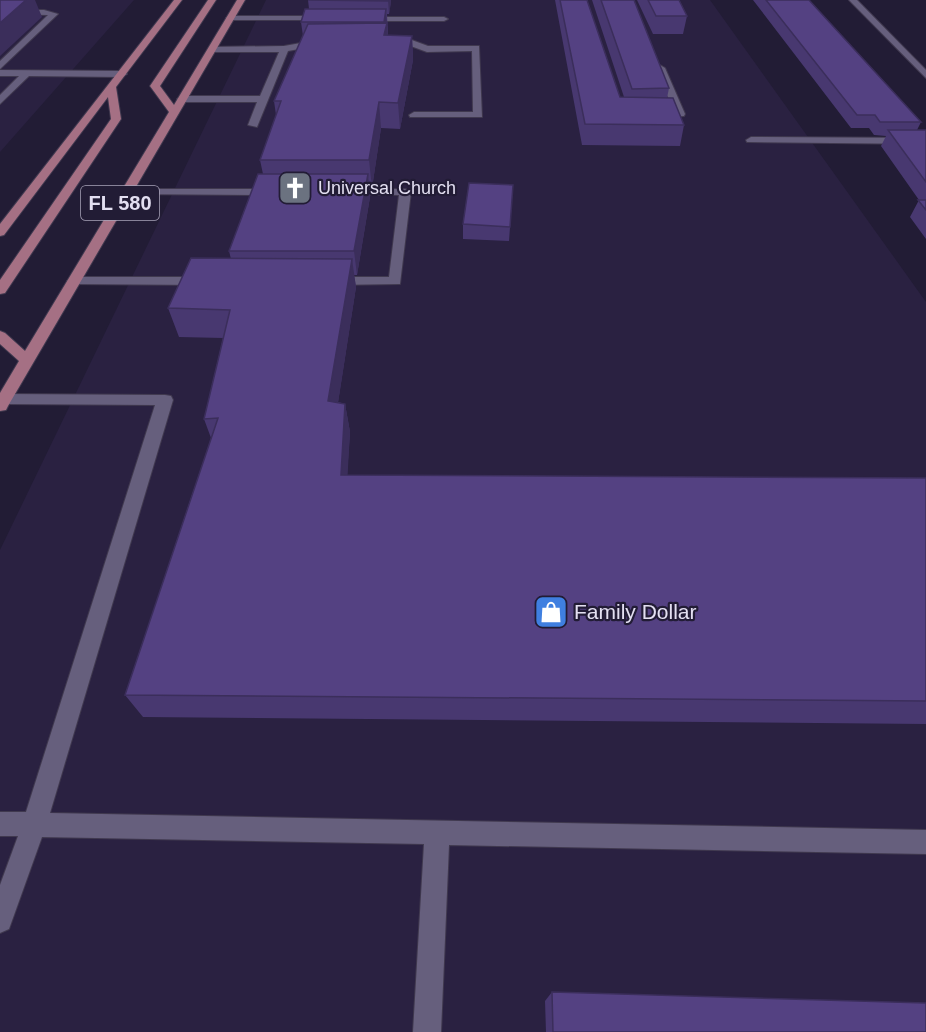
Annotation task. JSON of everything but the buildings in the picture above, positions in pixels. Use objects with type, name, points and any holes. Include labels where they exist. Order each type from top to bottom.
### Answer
[{"type":"main road","points":[[0,232],[178,0]]},
{"type":"main road","points":[[174,112],[154,86],[212,0]]},
{"type":"main road","name":"FL 580","points":[[2,402],[241,0]]},
{"type":"main road","points":[[0,290],[116,119],[112,87]]},
{"type":"main road","points":[[0,336],[27,360]]},
{"type":"street","points":[[853,0],[926,75]]},
{"type":"street","points":[[0,12],[54,14],[0,66]]},
{"type":"street","points":[[230,18],[337,18]]},
{"type":"street","points":[[349,19],[444,19]]},
{"type":"street","points":[[212,49],[284,49],[315,42],[338,42]]},
{"type":"street","points":[[374,42],[409,42],[427,49],[476,48],[478,115],[414,115]]},
{"type":"street","points":[[253,125],[284,49]]},
{"type":"street","points":[[646,115],[680,114],[658,62]]},
{"type":"street","points":[[0,73],[122,74]]},
{"type":"street","points":[[1,100],[27,73]]},
{"type":"street","points":[[182,99],[264,99]]},
{"type":"street","points":[[751,140],[926,141]]},
{"type":"street","points":[[127,192],[289,192]]},
{"type":"street","points":[[324,281],[395,281],[405,192],[335,192]]},
{"type":"street","points":[[74,281],[217,281]]},
{"type":"street","points":[[0,920],[34,825],[165,400],[2,402]]},
{"type":"street","points":[[0,824],[926,842]]},
{"type":"street","points":[[427,1032],[437,833]]},
{"type":"shaded area","points":[[0,0],[134,0],[0,152]]},
{"type":"shaded area","points":[[266,0],[710,0],[926,302],[926,1032],[0,1032],[0,550]]},
{"type":"place","name":"Universal Church","points":[[295,188]]},
{"type":"place","name":"Family Dollar","points":[[551,612]]}]
